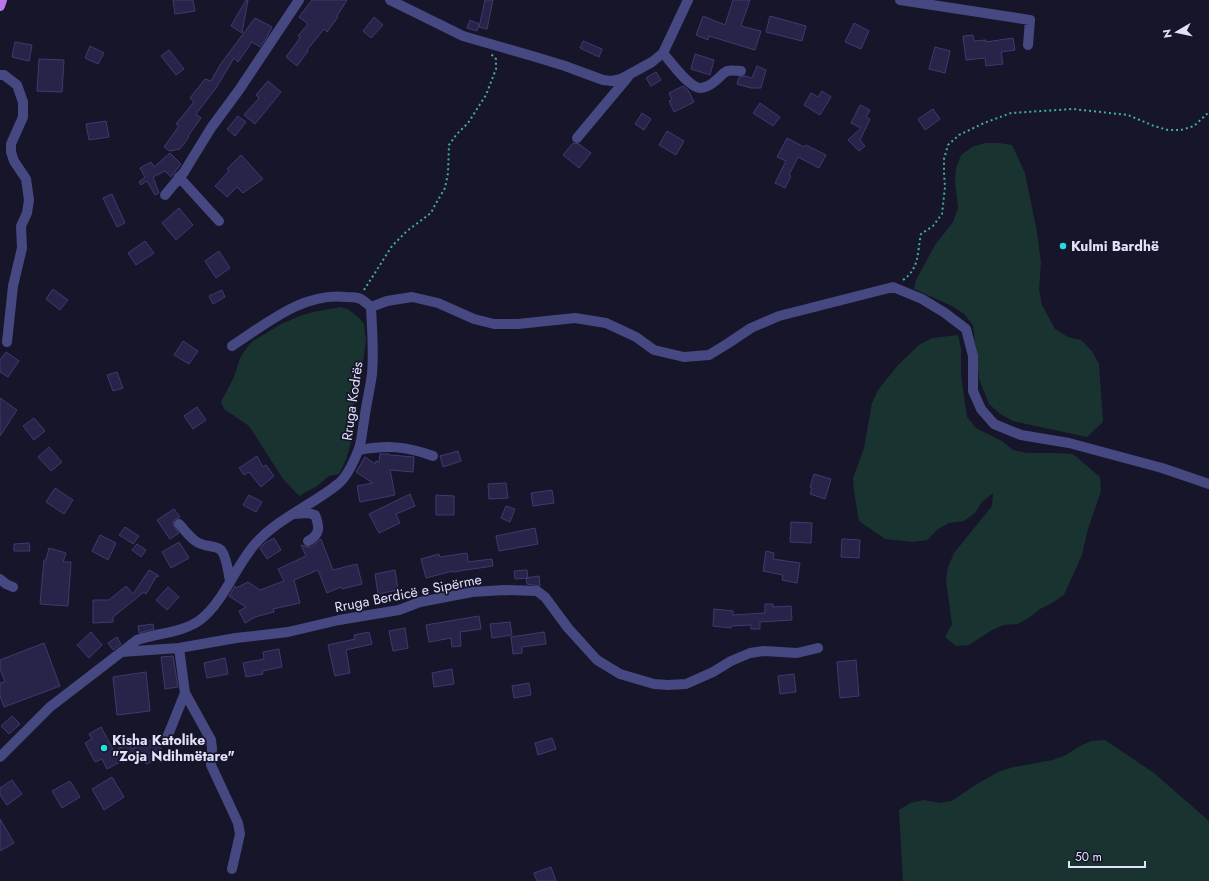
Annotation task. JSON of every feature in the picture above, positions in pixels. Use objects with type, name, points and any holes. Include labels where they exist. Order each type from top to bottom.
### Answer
[{"type":"main road","points":[[0,6],[2,0]]},
{"type":"street","points":[[165,195],[239,90],[299,0]]},
{"type":"street","points":[[390,0],[448,30],[480,42],[565,66],[603,80],[612,81],[621,80],[652,62],[663,53],[688,0]]},
{"type":"street","points":[[900,0],[1030,20],[1028,45]]},
{"type":"street","points":[[663,53],[689,82],[698,88],[714,82],[725,71],[741,71]]},
{"type":"street","points":[[0,75],[4,75],[17,85],[23,102],[23,117],[12,144],[11,152],[14,161],[26,179],[30,200],[21,226],[22,248],[13,286],[7,342]]},
{"type":"street","points":[[577,138],[629,75]]},
{"type":"street","points":[[179,177],[220,222]]},
{"type":"street","points":[[232,346],[292,308],[312,300],[339,296],[359,298],[370,307],[387,301],[412,297],[438,303],[474,319],[494,324],[518,324],[575,318],[606,323],[636,337],[654,350],[684,357],[709,355],[751,328],[778,316],[893,287],[922,299],[945,313],[966,330],[973,356],[973,391],[981,409],[994,424],[1021,435],[1069,443],[1162,468],[1209,484]]},
{"type":"street","name":"Rruga Kodrës","points":[[121,652],[137,640],[150,635],[167,632],[186,626],[199,620],[217,601],[240,564],[255,544],[273,527],[339,483],[347,472],[359,450],[372,373],[373,342],[370,307]]},
{"type":"street","points":[[359,450],[374,447],[393,447],[415,450],[433,456]]},
{"type":"street","points":[[293,514],[308,513],[315,515],[318,522],[318,531],[315,537],[308,541]]},
{"type":"street","points":[[179,524],[196,542],[204,546],[214,546],[220,550],[224,558],[230,581]]},
{"type":"street","points":[[0,578],[6,584],[13,587]]},
{"type":"street","name":"Rruga Berdicë e Sipërme","points":[[121,652],[179,648],[236,638],[288,632],[339,620],[399,610],[420,602],[472,592],[523,590],[537,591],[545,597],[568,628],[597,660],[620,674],[654,684],[686,684],[750,653],[764,651],[797,653],[818,648]]},
{"type":"street","points":[[179,648],[185,693],[210,740],[212,748],[212,769],[238,823],[240,834],[232,869]]},
{"type":"street","points":[[0,757],[50,708],[121,652]]},
{"type":"street","points":[[166,740],[185,693]]},
{"type":"path","points":[[359,298],[392,246],[407,231],[431,213],[436,205],[444,188],[448,173],[450,145],[456,135],[468,123],[486,94],[496,69],[496,59],[486,51]]},
{"type":"path","points":[[893,287],[910,276],[917,263],[921,234],[933,226],[942,214],[946,187],[944,159],[948,145],[959,135],[1011,112],[1073,109],[1128,114],[1154,126],[1168,130],[1182,130],[1194,126],[1209,112]]},
{"type":"green space","points":[[985,143],[1012,145],[1025,173],[1037,232],[1041,262],[1039,290],[1042,305],[1055,329],[1068,337],[1081,340],[1092,351],[1099,364],[1103,422],[1087,437],[1013,421],[1000,414],[989,404],[979,379],[973,325],[964,314],[952,306],[914,289],[916,280],[935,245],[953,222],[958,208],[955,181],[956,168],[961,155],[972,147]]},
{"type":"green space","points":[[341,307],[348,309],[364,324],[366,340],[362,369],[354,404],[354,432],[346,460],[339,474],[329,476],[317,486],[299,496],[283,479],[249,426],[224,409],[221,402],[234,377],[240,358],[253,341],[281,324],[300,316]]},
{"type":"green space","points":[[958,335],[961,348],[961,375],[967,417],[976,428],[1002,441],[1013,450],[1027,453],[1073,454],[1100,477],[1101,491],[1088,529],[1082,555],[1064,595],[1018,624],[1004,625],[992,630],[969,645],[956,646],[945,637],[952,624],[946,581],[948,567],[954,553],[992,506],[993,493],[982,502],[975,513],[964,521],[949,523],[938,529],[927,540],[913,542],[885,539],[859,521],[853,478],[864,448],[872,403],[878,390],[898,365],[920,344],[933,338]]},
{"type":"green space","points":[[1105,740],[1154,773],[1209,821],[1209,881],[903,881],[899,810],[910,803],[924,800],[939,803],[952,801],[975,785],[1000,771],[1053,760],[1066,755],[1091,741]]},
{"type":"building","points":[[173,0],[193,0],[195,11],[175,14]]},
{"type":"building","points":[[246,0],[248,0],[242,33],[231,26]]},
{"type":"building","points":[[312,0],[347,0],[337,16],[338,17],[327,32],[324,29],[307,50],[308,51],[297,66],[286,57],[300,38],[298,36],[308,24],[299,17]]},
{"type":"building","points":[[485,0],[493,0],[487,29],[479,27]]},
{"type":"building","points":[[733,0],[750,0],[741,26],[761,31],[755,50],[709,36],[708,40],[696,35],[703,16],[725,25]]},
{"type":"building","points":[[770,16],[806,26],[802,41],[766,32]]},
{"type":"building","points":[[374,17],[383,25],[371,38],[363,31]]},
{"type":"building","points":[[255,18],[272,27],[260,47],[252,42],[238,62],[234,58],[216,88],[196,114],[201,118],[180,149],[170,151],[164,147],[179,126],[176,124],[194,102],[190,98],[205,79],[211,81],[220,65]]},
{"type":"building","points":[[470,20],[479,24],[477,31],[467,28]]},
{"type":"building","points":[[854,23],[869,31],[861,49],[845,42]]},
{"type":"building","points":[[973,35],[974,41],[986,40],[986,42],[1013,38],[1015,50],[1001,52],[1003,64],[986,66],[985,58],[966,60],[963,36]]},
{"type":"building","points":[[583,41],[602,49],[599,57],[580,48]]},
{"type":"building","points":[[15,42],[32,45],[29,61],[12,57]]},
{"type":"building","points":[[90,46],[104,53],[98,64],[85,58]]},
{"type":"building","points":[[935,47],[950,51],[945,73],[929,69]]},
{"type":"building","points":[[169,50],[184,69],[176,75],[161,56]]},
{"type":"building","points":[[695,54],[714,60],[710,75],[691,69]]},
{"type":"building","points":[[39,59],[64,60],[62,92],[37,91]]},
{"type":"building","points":[[757,66],[766,70],[761,88],[751,88],[737,84],[739,77],[745,76],[752,78]]},
{"type":"building","points":[[656,72],[661,80],[651,86],[646,78]]},
{"type":"building","points":[[268,81],[281,92],[255,124],[244,115],[259,98],[256,95]]},
{"type":"building","points":[[683,86],[688,90],[694,102],[674,112],[669,101],[672,100],[669,93]]},
{"type":"building","points":[[822,91],[831,97],[820,115],[804,105],[811,93],[818,97]]},
{"type":"building","points":[[760,103],[780,117],[773,126],[753,113]]},
{"type":"building","points":[[860,105],[870,110],[866,117],[870,119],[860,140],[865,146],[859,151],[848,140],[861,128],[851,123]]},
{"type":"building","points":[[933,109],[940,119],[925,130],[918,119]]},
{"type":"building","points":[[642,113],[651,119],[644,130],[635,124]]},
{"type":"building","points":[[238,116],[246,122],[235,136],[227,129]]},
{"type":"building","points":[[106,121],[109,137],[89,140],[86,124]]},
{"type":"building","points":[[667,131],[684,141],[676,155],[659,145]]},
{"type":"building","points":[[787,138],[804,147],[806,145],[826,155],[819,168],[798,157],[789,175],[791,176],[785,188],[775,183],[786,161],[777,157]]},
{"type":"building","points":[[573,143],[579,144],[591,153],[579,168],[563,155]]},
{"type":"building","points":[[170,153],[181,164],[171,177],[165,171],[153,177],[159,193],[155,195],[147,181],[141,185],[139,182],[145,177],[140,168],[151,162],[154,167]]},
{"type":"building","points":[[241,155],[263,179],[243,193],[237,187],[227,197],[215,186],[229,171],[227,169]]},
{"type":"building","points":[[112,194],[125,223],[117,227],[103,198]]},
{"type":"building","points":[[179,208],[193,225],[176,240],[162,223]]},
{"type":"building","points":[[145,241],[154,253],[136,265],[128,253]]},
{"type":"building","points":[[219,251],[230,268],[216,278],[205,261]]},
{"type":"building","points":[[53,289],[68,300],[60,310],[46,299]]},
{"type":"building","points":[[222,290],[225,297],[213,304],[209,296]]},
{"type":"building","points":[[183,341],[198,351],[189,364],[174,355]]},
{"type":"building","points":[[6,352],[19,361],[8,377],[0,372],[0,360]]},
{"type":"building","points":[[117,372],[123,388],[113,391],[107,375]]},
{"type":"building","points":[[0,398],[17,410],[0,436]]},
{"type":"building","points":[[197,407],[206,420],[193,429],[184,416]]},
{"type":"building","points":[[34,418],[45,431],[34,440],[23,426]]},
{"type":"building","points":[[49,447],[62,462],[51,471],[38,457]]},
{"type":"building","points":[[458,451],[461,461],[443,467],[440,456]]},
{"type":"building","points":[[380,454],[414,457],[413,472],[390,470],[395,495],[360,502],[357,486],[373,483],[356,472],[365,457],[375,464],[376,461],[379,462]]},
{"type":"building","points":[[257,456],[263,467],[266,465],[274,476],[261,487],[249,472],[244,475],[239,468]]},
{"type":"building","points":[[814,474],[831,479],[825,499],[810,494],[812,488],[810,487]]},
{"type":"building","points":[[506,483],[508,498],[489,499],[488,484]]},
{"type":"building","points":[[55,488],[73,500],[64,514],[46,502]]},
{"type":"building","points":[[552,490],[554,503],[533,506],[531,493]]},
{"type":"building","points":[[410,494],[415,506],[396,514],[400,523],[379,533],[369,514]]},
{"type":"building","points":[[249,495],[262,502],[256,512],[243,505]]},
{"type":"building","points":[[436,495],[454,496],[454,515],[436,515]]},
{"type":"building","points":[[506,506],[515,509],[510,522],[501,518]]},
{"type":"building","points":[[174,509],[180,517],[174,520],[173,525],[179,533],[170,539],[157,520]]},
{"type":"building","points":[[791,522],[812,523],[811,543],[790,542]]},
{"type":"building","points":[[125,527],[139,536],[133,544],[119,535]]},
{"type":"building","points":[[535,528],[538,544],[499,551],[496,536]]},
{"type":"building","points":[[100,535],[116,543],[108,560],[92,551]]},
{"type":"building","points":[[274,538],[281,550],[267,559],[260,548]]},
{"type":"building","points":[[321,539],[333,570],[357,564],[362,584],[342,589],[341,587],[327,593],[318,570],[294,580],[300,603],[273,609],[274,612],[255,617],[245,623],[239,611],[246,607],[229,596],[235,586],[236,588],[248,582],[260,590],[284,581],[278,569],[306,556],[301,545],[311,547]]},
{"type":"building","points":[[842,539],[860,540],[859,558],[841,557]]},
{"type":"building","points":[[179,542],[189,558],[171,568],[162,552]]},
{"type":"building","points":[[29,543],[30,551],[14,551],[14,544]]},
{"type":"building","points":[[137,544],[146,550],[141,557],[132,550]]},
{"type":"building","points":[[49,548],[66,553],[63,562],[71,562],[68,606],[40,604],[44,560],[46,560]]},
{"type":"building","points":[[766,551],[774,553],[773,559],[800,563],[797,583],[782,580],[783,575],[763,571]]},
{"type":"building","points":[[467,553],[468,562],[492,559],[493,566],[453,571],[426,578],[421,559],[439,554],[440,557]]},
{"type":"building","points":[[149,570],[159,576],[156,577],[146,594],[144,592],[113,617],[113,622],[93,623],[93,600],[109,600],[126,586],[133,594]]},
{"type":"building","points":[[395,570],[398,590],[378,594],[375,574]]},
{"type":"building","points":[[527,570],[528,578],[515,579],[514,571]]},
{"type":"building","points":[[539,576],[540,586],[527,584],[526,578]]},
{"type":"building","points":[[168,587],[179,597],[167,610],[156,600]]},
{"type":"building","points":[[765,604],[773,604],[773,607],[791,606],[792,620],[760,622],[760,629],[751,629],[751,625],[731,626],[731,628],[713,626],[714,609],[733,611],[733,615],[765,613]]},
{"type":"building","points":[[479,616],[481,629],[460,632],[461,646],[452,647],[451,638],[429,642],[426,625]]},
{"type":"building","points":[[510,622],[512,635],[492,638],[490,624]]},
{"type":"building","points":[[153,624],[154,629],[139,633],[138,626]]},
{"type":"building","points":[[405,628],[408,648],[393,651],[389,631]]},
{"type":"building","points":[[91,632],[102,645],[89,658],[77,645]]},
{"type":"building","points":[[369,632],[372,644],[346,650],[350,673],[335,676],[328,645],[355,639],[354,635]]},
{"type":"building","points":[[544,632],[546,644],[522,647],[522,653],[513,654],[511,637]]},
{"type":"building","points":[[117,637],[121,644],[113,650],[108,643]]},
{"type":"building","points":[[44,643],[60,686],[4,707],[0,696],[0,683],[5,682],[0,669],[0,660]]},
{"type":"building","points":[[279,649],[282,667],[262,671],[263,674],[246,677],[243,663],[264,659],[263,652]]},
{"type":"building","points":[[173,656],[178,687],[165,689],[161,657]]},
{"type":"building","points":[[225,658],[228,674],[207,678],[204,663]]},
{"type":"building","points":[[856,660],[859,696],[840,698],[837,662]]},
{"type":"building","points":[[452,669],[454,684],[434,687],[432,673]]},
{"type":"building","points":[[146,672],[150,711],[117,715],[113,677]]},
{"type":"building","points":[[794,674],[796,692],[780,694],[778,676]]},
{"type":"building","points":[[529,683],[531,695],[514,698],[512,686]]},
{"type":"building","points":[[12,716],[20,724],[9,734],[1,726]]},
{"type":"building","points":[[101,727],[114,751],[129,743],[132,749],[156,738],[164,756],[146,764],[141,754],[123,763],[122,761],[107,769],[102,759],[95,762],[85,743],[92,739],[89,734]]},
{"type":"building","points":[[552,738],[556,749],[538,755],[535,743]]},
{"type":"building","points":[[112,777],[124,797],[104,810],[92,789]]},
{"type":"building","points":[[12,780],[22,794],[7,805],[0,795],[0,788]]},
{"type":"building","points":[[70,781],[80,797],[62,808],[52,791]]},
{"type":"building","points":[[0,819],[14,843],[0,851]]},
{"type":"building","points":[[551,867],[556,881],[537,881],[534,873]]},
{"type":"place","name":"Kulmi Bardhë","points":[[1063,246]]},
{"type":"place","name":"Kisha Katolike \"Zoja Ndihmëtare\"","points":[[104,748]]}]
